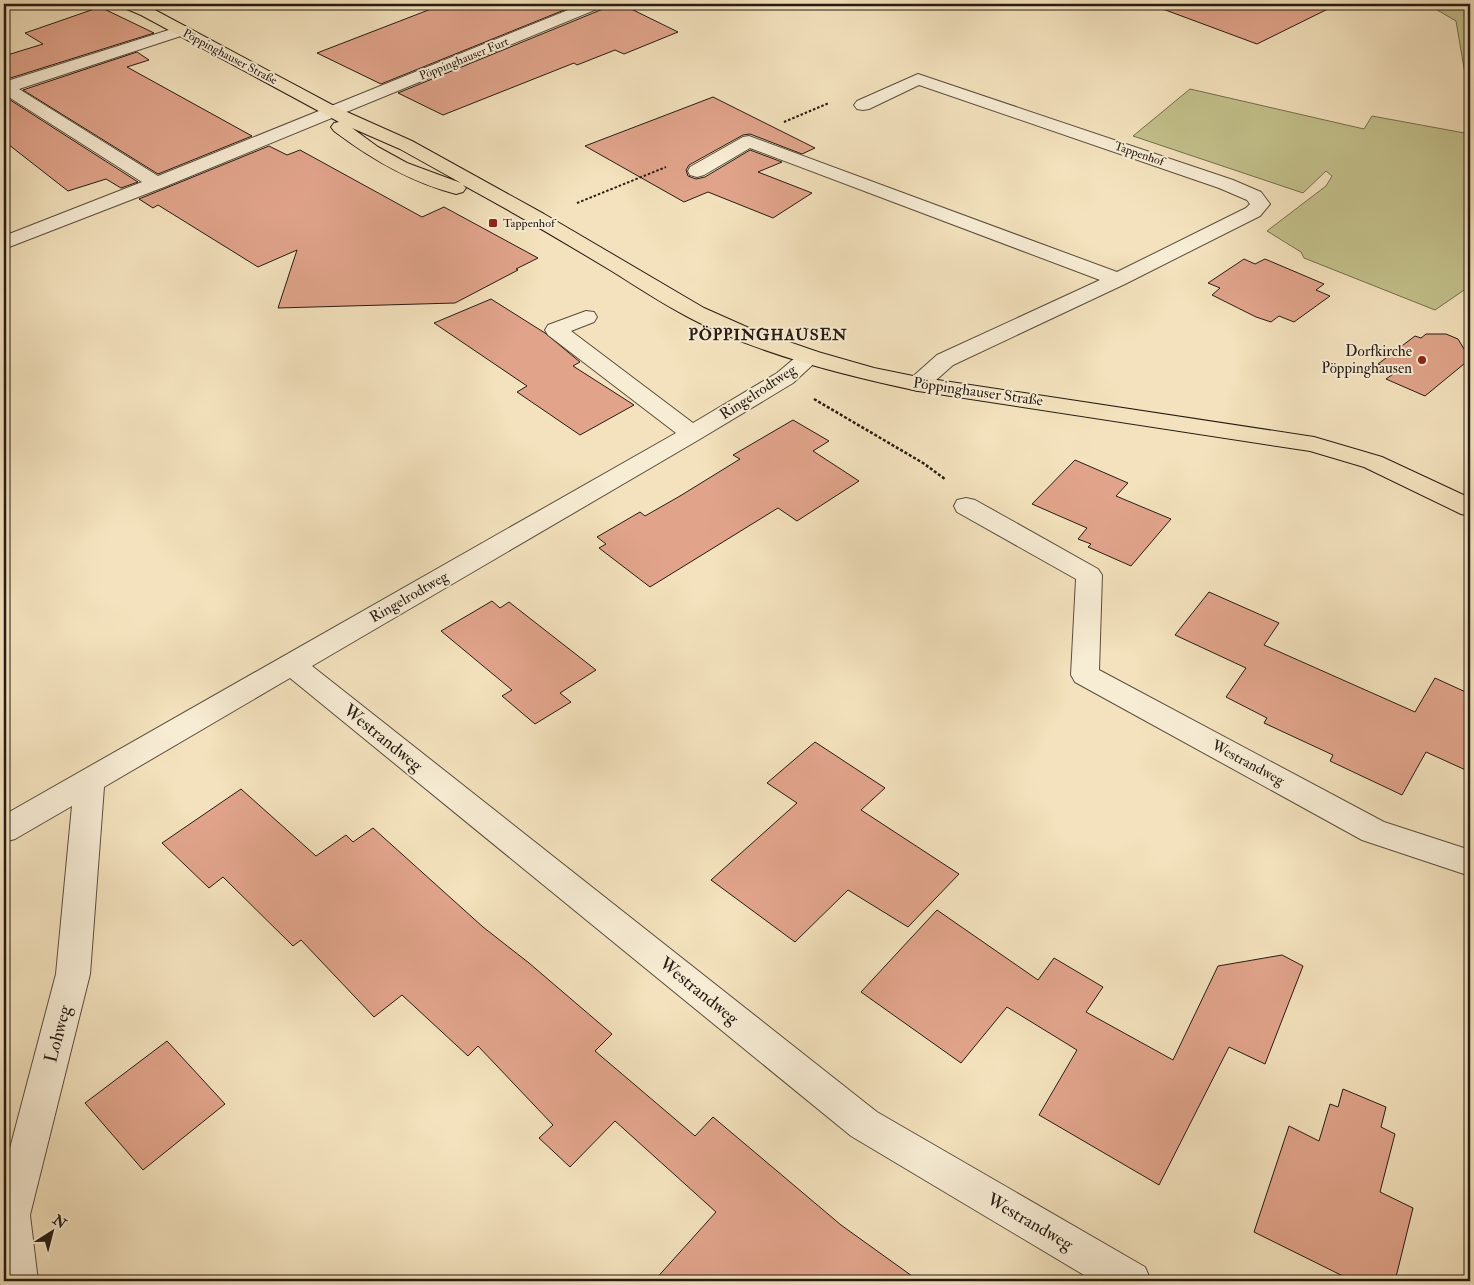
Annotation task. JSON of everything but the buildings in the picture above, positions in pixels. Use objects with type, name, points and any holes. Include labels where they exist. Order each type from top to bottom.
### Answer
[{"type":"main road","name":"Pöppinghauser Straße","points":[[128,4],[147,12],[332,112],[341,129],[372,151],[400,167],[438,182],[510,204],[537,218],[696,313],[741,333],[810,357],[870,374],[918,384],[1263,434],[1314,444],[1372,462],[1470,508]]},
{"type":"street","name":"Pöppinghauser Furt","points":[[332,112],[596,4]]},
{"type":"street","points":[[5,87],[180,31]]},
{"type":"street","name":"Tappenhof","points":[[862,106],[918,79],[1226,184],[1254,196],[1260,204],[1253,212],[1118,280],[945,360],[918,384]]},
{"type":"street","points":[[5,87],[157,183]]},
{"type":"street","points":[[4,243],[332,112]]},
{"type":"street","points":[[697,171],[749,141],[1118,280]]},
{"type":"street","points":[[586,317],[556,330],[692,434]]},
{"type":"street","name":"Ringelrodtweg","points":[[4,830],[692,434],[786,378],[810,357]]},
{"type":"street","name":"Westrandweg","points":[[966,506],[1089,575],[1085,675],[1373,830],[1470,863]]},
{"type":"street","name":"Westrandweg","points":[[292,665],[864,1124],[1131,1281]]},
{"type":"street","name":"Lohweg","points":[[18,1281],[11,1215],[73,974],[89,782]]},
{"type":"path","points":[[749,141],[751,135],[840,98],[862,106]]},
{"type":"path","points":[[537,218],[676,163],[697,171]]},
{"type":"path","points":[[786,378],[822,404],[923,463],[950,483],[966,506]]},
{"type":"shaded area","points":[[1427,4],[1470,4],[1470,103],[1456,21]]},
{"type":"shaded area","points":[[1190,89],[1364,129],[1372,116],[1470,134],[1470,286],[1435,310],[1304,258],[1301,252],[1267,231],[1326,186],[1332,176],[1326,171],[1303,193],[1133,136]]},
{"type":"place","name":"Tappenhof","points":[[493,223]]},
{"type":"place","name":"Dorfkirche Pöppinghausen","points":[[1422,360]]},
{"type":"district","name":"PÖPPINGHAUSEN","points":[[768,335]]}]
